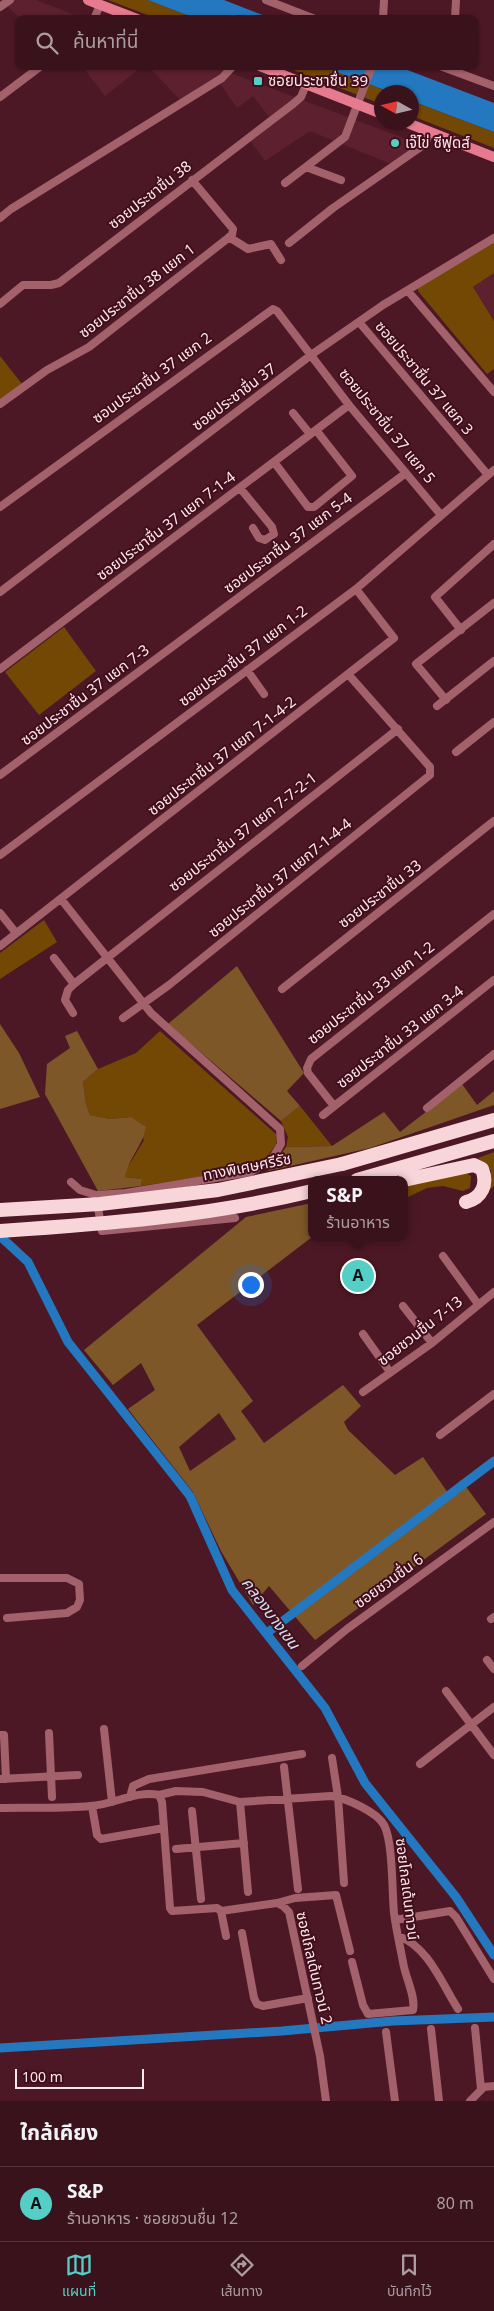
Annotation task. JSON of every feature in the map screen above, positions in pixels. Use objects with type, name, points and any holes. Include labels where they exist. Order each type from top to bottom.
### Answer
[{"type":"highway","name":"ทางพิเศษศรีรัช","points":[[0,1210],[100,1204],[218,1190],[342,1164],[476,1126],[494,1119]]},
{"type":"highway","points":[[371,1176],[494,1141]]},
{"type":"highway","points":[[408,1179],[474,1165],[482,1169],[486,1183],[483,1190],[466,1202]]},
{"type":"highway","points":[[0,1231],[133,1220],[232,1207],[308,1192]]},
{"type":"main road","points":[[88,0],[126,15]]},
{"type":"main road","points":[[270,70],[374,111]]},
{"type":"main road","points":[[419,128],[494,157]]},
{"type":"street","points":[[0,7],[10,0]]},
{"type":"street","points":[[266,0],[305,15]]},
{"type":"street","points":[[384,0],[384,15]]},
{"type":"street","points":[[455,15],[456,0]]},
{"type":"street","points":[[96,15],[100,5]]},
{"type":"street","points":[[0,97],[36,70]]},
{"type":"street","points":[[0,218],[11,209],[222,78],[229,70]]},
{"type":"street","points":[[284,183],[345,137],[371,70]]},
{"type":"street","points":[[455,70],[494,86]]},
{"type":"street","name":"ซอยประชาชื่น 38","points":[[0,304],[24,286],[59,283],[293,104],[301,97],[306,85]]},
{"type":"street","points":[[288,243],[333,208],[425,144],[430,132]]},
{"type":"street","points":[[306,167],[341,180]]},
{"type":"street","points":[[192,180],[233,229],[229,237],[248,249],[271,244],[281,260]]},
{"type":"street","name":"ซอยประชาชื่น 38 แยก 1","points":[[0,404],[48,370],[89,347],[229,237]]},
{"type":"street","name":"ซอยประชาชื่น 37","points":[[0,592],[311,355],[359,322],[494,238]]},
{"type":"street","points":[[408,291],[494,392]]},
{"type":"street","name":"ซอนประชาชื่น 37 แยก 2","points":[[0,507],[268,310],[277,310],[311,355]]},
{"type":"street","name":"ซอยประชาชื่น 37 แยก 3","points":[[359,322],[491,472]]},
{"type":"street","name":"ซอยประชาชื่น 37 แยก 5","points":[[311,355],[442,515]]},
{"type":"street","name":"ซอยประชาชื่น 37 แยก 7-1-4","points":[[0,670],[350,405]]},
{"type":"street","points":[[274,462],[308,507],[314,507],[352,476],[294,413]]},
{"type":"street","name":"ซอยประชาชื่น 37 แยก 5-4","points":[[186,636],[406,472]]},
{"type":"street","name":"ซอยประชาชื่น 37 แยก 1-2","points":[[0,855],[356,589],[491,472]]},
{"type":"street","points":[[240,488],[272,527],[274,534],[265,540],[260,538],[253,528]]},
{"type":"street","points":[[461,630],[434,597],[494,544]]},
{"type":"street","name":"ซอยประชาชื่น 37 แยก 7-1-4-2","points":[[0,946],[394,638],[356,589]]},
{"type":"street","points":[[446,700],[416,664],[494,603]]},
{"type":"street","name":"ซอยประชาชื่น 37 แยก 7-3","points":[[0,775],[186,636]]},
{"type":"street","points":[[436,706],[494,661]]},
{"type":"street","points":[[247,670],[264,694]]},
{"type":"street","points":[[348,674],[398,729]]},
{"type":"street","points":[[456,752],[494,722]]},
{"type":"street","name":"ซอยประชาชื่น 37 แยก7-1-4-4","points":[[123,1018],[428,778],[432,772],[430,767],[398,729]]},
{"type":"street","name":"ซอยประชาชื่น 37 แยก 7-7-2-1","points":[[74,984],[398,729]]},
{"type":"street","name":"ซอยประชาชื่น 33","points":[[282,989],[494,821]]},
{"type":"street","points":[[61,900],[143,1003],[170,1032],[280,1129],[281,1144],[266,1164],[251,1172],[126,1193],[96,1196],[80,1190],[72,1182]]},
{"type":"street","points":[[0,913],[16,933]]},
{"type":"street","name":"ซอยประชาชื่น 33 แยก 1-2","points":[[334,1106],[308,1074],[307,1068],[311,1059],[494,914]]},
{"type":"street","points":[[54,958],[74,984],[68,990],[65,1000],[73,1013]]},
{"type":"street","name":"ซอยประชาชื่น 33 แยก 3-4","points":[[323,1115],[494,980]]},
{"type":"street","points":[[427,1108],[494,1054]]},
{"type":"street","points":[[96,1196],[102,1232],[235,1218]]},
{"type":"street","points":[[442,1256],[478,1304]]},
{"type":"street","name":"ซอยชวนชื่น 7-13","points":[[363,1392],[432,1343],[494,1292]]},
{"type":"street","points":[[403,1306],[432,1343]]},
{"type":"street","points":[[363,1334],[390,1372]]},
{"type":"street","points":[[440,1434],[494,1394]]},
{"type":"street","name":"ซอยชวนชื่น 6","points":[[302,1666],[347,1629],[494,1522]]},
{"type":"street","points":[[0,1578],[67,1578],[78,1584],[80,1592],[77,1607],[67,1613],[7,1618]]},
{"type":"street","points":[[487,1660],[494,1669]]},
{"type":"street","points":[[446,1692],[494,1756]]},
{"type":"street","points":[[420,1764],[494,1707]]},
{"type":"street","points":[[104,1729],[112,1802]]},
{"type":"street","points":[[48,1733],[52,1797]]},
{"type":"street","points":[[0,1735],[4,1735],[3,1779],[78,1775]]},
{"type":"street","points":[[130,1797],[133,1786],[149,1778],[302,1754]]},
{"type":"street","points":[[332,1758],[338,1797],[344,1883]]},
{"type":"street","points":[[284,1767],[290,1799],[298,1889]]},
{"type":"street","name":"ซอยโกลเด้นทาวน์","points":[[0,1808],[92,1806],[130,1797],[152,1794],[159,1796],[176,1791],[203,1792],[240,1802],[338,1797],[359,1806],[384,1824],[395,1920],[405,1974],[414,2004],[413,2010],[368,2014],[363,2005],[352,1962]]},
{"type":"street","points":[[92,1806],[97,1836],[101,1839],[164,1828],[162,1802],[159,1796]]},
{"type":"street","points":[[240,1802],[248,1892]]},
{"type":"street","points":[[192,1811],[201,1899]]},
{"type":"street","name":"ซอยโกลเด้นทาวน์ 2","points":[[164,1828],[170,1908],[172,1911],[212,1907],[221,1912],[277,1903],[289,1912],[317,2039],[326,2101]]},
{"type":"street","points":[[176,1849],[244,1842]]},
{"type":"street","points":[[277,1903],[295,1898],[336,1896],[350,1950]]},
{"type":"street","points":[[395,1920],[450,1911],[494,1979]]},
{"type":"street","points":[[221,1912],[226,1936]]},
{"type":"street","points":[[242,1933],[254,1998],[257,2004],[263,2006],[308,1998]]},
{"type":"street","points":[[398,1936],[408,1939],[421,1950],[458,2009]]},
{"type":"street","points":[[475,2028],[481,2090]]},
{"type":"street","points":[[431,2029],[439,2101]]},
{"type":"street","points":[[386,2032],[395,2101]]},
{"type":"street","points":[[470,2101],[481,2090],[494,2086]]},
{"type":"shaded area","points":[[0,0],[36,0],[75,15],[17,15],[8,7],[0,10]]},
{"type":"shaded area","points":[[108,0],[148,0],[187,15],[147,15]]},
{"type":"shaded area","points":[[85,70],[138,70],[105,96]]},
{"type":"shaded area","points":[[152,70],[223,70],[374,127],[374,130],[382,130],[427,147],[391,164],[310,131],[265,161],[246,135],[269,117],[253,96],[237,108],[219,82],[183,103]]},
{"type":"shaded area","points":[[293,70],[332,70],[374,86],[374,101]]},
{"type":"shaded area","points":[[419,104],[494,132],[494,148],[419,119]]},
{"type":"shaded area","points":[[494,242],[494,273],[473,287],[494,321],[494,369],[487,374],[418,291],[418,288]]},
{"type":"shaded area","points":[[494,273],[494,321],[473,287]]},
{"type":"shaded area","points":[[0,356],[22,384],[0,400]]},
{"type":"shaded area","points":[[64,627],[96,671],[39,715],[5,672]]},
{"type":"shaded area","points":[[44,920],[57,942],[0,979],[0,953]]},
{"type":"shaded area","points":[[237,966],[304,1073],[287,1091],[300,1106],[281,1121],[168,1024]]},
{"type":"shaded area","points":[[0,1024],[19,1053],[40,1097],[0,1109]]},
{"type":"shaded area","points":[[77,1031],[98,1069],[83,1082],[86,1104],[90,1115],[110,1119],[131,1117],[146,1127],[125,1177],[142,1179],[141,1186],[98,1191],[45,1094],[47,1064],[70,1048],[65,1036]]},
{"type":"shaded area","points":[[160,1031],[277,1135],[276,1145],[266,1158],[250,1169],[141,1186],[142,1179],[125,1177],[126,1170],[144,1140],[131,1117],[110,1119],[90,1115],[86,1104],[83,1082],[98,1069],[136,1053]]},
{"type":"shaded area","points":[[462,1084],[477,1105],[494,1091],[494,1105],[370,1148],[268,1171],[286,1147],[332,1146],[384,1112],[400,1132]]},
{"type":"shaded area","points":[[300,1106],[332,1146],[286,1147],[288,1137],[281,1121]]},
{"type":"shaded area","points":[[494,1152],[494,1186],[487,1192],[491,1171],[478,1158]]},
{"type":"shaded area","points":[[460,1170],[471,1176],[470,1188],[463,1191],[443,1186],[427,1188],[408,1197],[408,1182]]},
{"type":"shaded area","points":[[308,1204],[308,1240],[197,1325],[253,1401],[241,1411],[264,1443],[343,1385],[361,1406],[344,1422],[348,1430],[395,1475],[423,1457],[448,1493],[461,1480],[486,1514],[315,1640],[269,1586],[253,1605],[221,1551],[193,1492],[128,1409],[155,1390],[141,1363],[113,1385],[84,1350],[246,1217]],"holes":[[[219,1413],[236,1439],[190,1471],[179,1447]]]},
{"type":"water","points":[[148,0],[224,0],[263,15],[187,15]]},
{"type":"water","points":[[332,70],[407,70],[494,103],[494,132],[419,104],[419,85],[374,86]]},
{"type":"waterway","name":"คลองบางเขน","points":[[0,1236],[28,1262],[68,1342],[190,1496],[232,1590],[325,1708],[365,1783],[456,1897],[494,1955]]},
{"type":"waterway","points":[[267,1633],[494,1461]]},
{"type":"waterway","points":[[0,2048],[282,2031],[393,2021],[494,2017]]},
{"type":"place","name":"ซอยประชาชื่น 39","points":[[258,81]]},
{"type":"place","name":"เจ๊ไข่ ซีฟูดส์","points":[[395,143]]},
{"type":"place","name":"S&P","points":[[358,1276]]}]
